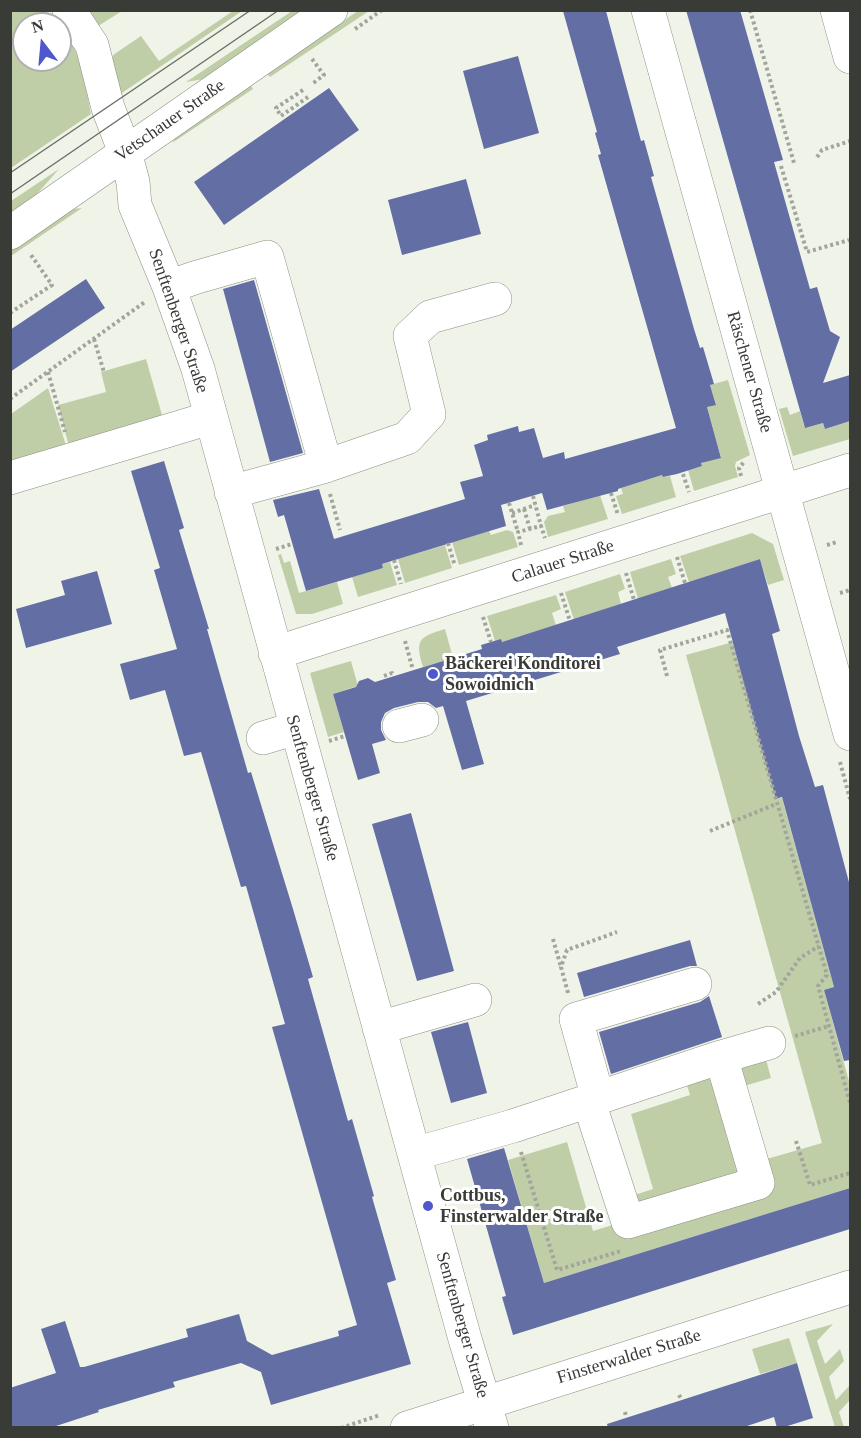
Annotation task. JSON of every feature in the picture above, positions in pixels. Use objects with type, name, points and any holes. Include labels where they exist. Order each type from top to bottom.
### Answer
[{"type":"street","name":"Senftenberger Straße","points":[[69,10],[92,45],[108,108],[125,152],[133,182],[135,205],[157,295],[198,369],[275,653],[308,739],[379,1028],[488,1415]]},
{"type":"street","name":"Vetschauer Straße","points":[[20,242],[125,152],[331,10]]},
{"type":"street","name":"Räschener Straße","points":[[648,10],[850,734]]},
{"type":"street","points":[[837,10],[850,57]]},
{"type":"street","points":[[157,295],[194,278],[267,257],[326,466]]},
{"type":"street","points":[[231,492],[326,466],[407,438],[429,414],[410,336],[430,317],[495,299]]},
{"type":"street","points":[[10,478],[210,418]]},
{"type":"street","name":"Calauer Straße","points":[[275,653],[850,470]]},
{"type":"street","points":[[266,748],[308,739]]},
{"type":"street","points":[[695,984],[576,1019],[593,1100],[628,1222],[758,1183],[721,1057]]},
{"type":"street","points":[[379,1028],[475,1000]]},
{"type":"street","points":[[414,1154],[513,1126],[769,1043]]},
{"type":"street","name":"Finsterwalder Straße","points":[[407,1428],[488,1415],[850,1287]]},
{"type":"path","points":[[750,10],[794,163]]},
{"type":"path","points":[[312,59],[324,75],[312,84]]},
{"type":"path","points":[[303,90],[276,108],[281,116],[308,97]]},
{"type":"path","points":[[817,157],[822,150],[850,141]]},
{"type":"path","points":[[781,166],[807,252],[849,240]]},
{"type":"path","points":[[10,313],[51,285],[20,242]]},
{"type":"path","points":[[10,399],[157,295]]},
{"type":"path","points":[[94,339],[104,372]]},
{"type":"path","points":[[48,372],[73,460]]},
{"type":"path","points":[[683,474],[691,499]]},
{"type":"path","points":[[611,493],[620,522]]},
{"type":"path","points":[[533,496],[546,544]]},
{"type":"path","points":[[509,503],[523,552]]},
{"type":"path","points":[[512,513],[535,506]]},
{"type":"path","points":[[524,509],[530,529]]},
{"type":"path","points":[[518,532],[541,526]]},
{"type":"path","points":[[448,543],[457,573]]},
{"type":"path","points":[[272,550],[292,544]]},
{"type":"path","points":[[675,550],[685,584]]},
{"type":"path","points":[[394,560],[403,590]]},
{"type":"path","points":[[624,566],[634,600]]},
{"type":"path","points":[[559,586],[570,621]]},
{"type":"path","points":[[483,617],[491,642]]},
{"type":"path","points":[[667,676],[660,650],[727,630],[776,804],[820,945],[827,975],[818,986],[850,1103]]},
{"type":"path","points":[[403,635],[413,670]]},
{"type":"path","points":[[384,676],[392,673],[393,676]]},
{"type":"path","points":[[308,739],[345,736]]},
{"type":"path","points":[[710,831],[776,804]]},
{"type":"path","points":[[561,967],[567,950],[617,932]]},
{"type":"path","points":[[553,939],[576,1019]]},
{"type":"path","points":[[758,1004],[776,992],[800,958],[820,945]]},
{"type":"path","points":[[513,1126],[557,1270],[633,1247],[628,1222]]},
{"type":"path","points":[[796,1141],[810,1185],[850,1173]]},
{"type":"green space","points":[[11,11],[47,11],[12,12],[12,72],[72,72],[72,43],[84,79],[91,114],[11,168]]},
{"type":"green space","points":[[87,11],[122,11],[95,28]]},
{"type":"green space","points":[[233,11],[242,11],[119,95],[112,65],[113,55],[141,36],[159,61]]},
{"type":"green space","points":[[292,11],[305,11],[204,79],[186,82]]},
{"type":"green space","points":[[358,11],[369,11],[270,77],[266,72]]},
{"type":"green space","points":[[249,83],[253,89],[172,143],[182,129]]},
{"type":"green space","points":[[59,169],[36,195],[11,212],[11,201]]},
{"type":"green space","points":[[82,208],[11,256],[11,247],[71,209]]},
{"type":"green space","points":[[146,359],[164,422],[70,450],[58,405],[106,392],[101,372]]},
{"type":"green space","points":[[728,380],[750,455],[736,462],[738,477],[694,491],[688,470],[721,457],[707,407],[716,404],[710,385]]},
{"type":"green space","points":[[48,388],[68,452],[11,472],[11,414]]},
{"type":"green space","points":[[787,407],[790,415],[800,411],[804,426],[808,427],[823,423],[825,429],[850,421],[850,439],[793,456],[779,409]]},
{"type":"green space","points":[[662,475],[663,477],[670,476],[676,497],[622,514],[616,496],[623,494],[621,488]]},
{"type":"green space","points":[[600,495],[608,519],[548,537],[544,522],[548,516],[565,512],[563,506]]},
{"type":"green space","points":[[507,530],[513,532],[518,547],[459,565],[452,542],[489,531],[491,535]]},
{"type":"green space","points":[[752,533],[773,544],[784,580],[768,585],[760,559],[689,582],[680,556]]},
{"type":"green space","points":[[445,545],[452,568],[405,583],[398,559]]},
{"type":"green space","points":[[281,554],[284,563],[290,561],[299,593],[337,582],[343,604],[312,614],[296,614],[278,555]]},
{"type":"green space","points":[[671,559],[676,574],[668,577],[672,588],[638,599],[630,572]]},
{"type":"green space","points":[[390,562],[397,585],[358,597],[352,577],[383,568],[382,564]]},
{"type":"green space","points":[[620,574],[625,589],[618,592],[621,604],[574,620],[565,592]]},
{"type":"green space","points":[[556,595],[561,609],[552,613],[556,625],[502,642],[495,641],[487,616]]},
{"type":"green space","points":[[445,629],[453,658],[423,667],[419,651],[421,641],[424,637]]},
{"type":"green space","points":[[733,642],[776,799],[782,798],[834,987],[824,990],[850,1085],[850,1188],[544,1283],[508,1160],[567,1142],[593,1231],[619,1223],[613,1202],[653,1189],[631,1114],[690,1095],[684,1076],[764,1052],[771,1078],[741,1087],[760,1161],[822,1143],[686,655]]},
{"type":"green space","points":[[351,661],[358,686],[333,694],[344,732],[328,737],[310,673]]},
{"type":"green space","points":[[833,1324],[817,1341],[825,1364],[840,1349],[844,1361],[829,1377],[836,1400],[850,1385],[850,1400],[839,1412],[844,1427],[835,1427],[805,1332]]},
{"type":"green space","points":[[789,1338],[797,1363],[760,1374],[752,1349]]},
{"type":"building","points":[[686,10],[740,10],[783,160],[774,162],[810,289],[817,287],[830,331],[840,337],[823,383],[850,375],[850,421],[825,429],[823,423],[805,428]]},
{"type":"building","points":[[563,11],[606,11],[641,141],[644,140],[654,176],[651,177],[694,329],[700,348],[703,347],[714,384],[710,385],[716,405],[707,407],[721,458],[701,463],[702,466],[677,474],[663,477],[662,475],[618,489],[618,491],[547,510],[542,493],[501,505],[506,526],[382,564],[383,568],[306,591],[284,515],[278,517],[273,500],[319,489],[334,539],[465,499],[460,482],[483,476],[474,445],[488,440],[487,435],[518,426],[519,432],[534,428],[543,458],[564,452],[565,459],[676,428],[598,155],[601,154],[595,133],[597,132]]},
{"type":"building","points":[[518,56],[539,133],[484,149],[463,71]]},
{"type":"building","points":[[329,88],[359,130],[224,225],[194,182]]},
{"type":"building","points":[[466,179],[481,234],[402,255],[388,200]]},
{"type":"building","points":[[86,279],[105,308],[10,372],[10,330]]},
{"type":"building","points":[[254,280],[303,453],[270,462],[223,289]]},
{"type":"building","points":[[164,461],[184,528],[179,530],[209,629],[207,629],[248,773],[251,772],[293,909],[313,977],[308,979],[348,1121],[352,1119],[374,1196],[372,1197],[396,1280],[387,1283],[411,1364],[271,1405],[261,1372],[241,1363],[173,1382],[175,1387],[98,1410],[99,1412],[50,1428],[10,1428],[10,1388],[56,1373],[41,1329],[65,1321],[80,1367],[188,1337],[186,1329],[239,1314],[247,1341],[272,1355],[339,1336],[338,1331],[357,1325],[272,1027],[285,1024],[246,886],[241,887],[201,752],[184,756],[165,690],[130,700],[120,664],[177,649],[154,570],[160,568],[131,471]]},
{"type":"building","points":[[760,559],[780,631],[772,634],[799,736],[815,787],[823,785],[850,886],[850,1060],[844,1061],[824,990],[834,987],[782,797],[776,799],[725,613],[617,647],[620,654],[466,701],[484,764],[462,770],[443,706],[436,708],[428,702],[418,702],[394,708],[385,713],[381,722],[381,730],[386,740],[372,744],[380,773],[358,780],[333,694],[356,687],[359,681],[368,678],[375,682],[482,649],[481,645],[501,639],[502,642]]},
{"type":"building","points":[[97,571],[112,624],[26,648],[16,609],[65,595],[61,581]]},
{"type":"building","points":[[411,813],[454,971],[417,981],[372,824]]},
{"type":"building","points":[[690,940],[697,966],[690,966],[584,997],[577,973]]},
{"type":"building","points":[[709,996],[722,1037],[611,1074],[599,1032],[700,1002]]},
{"type":"building","points":[[468,1022],[487,1093],[451,1103],[431,1032]]},
{"type":"building","points":[[504,1148],[544,1283],[850,1188],[850,1229],[513,1335],[502,1297],[506,1296],[467,1159]]},
{"type":"building","points":[[797,1363],[813,1418],[781,1428],[777,1428],[774,1417],[741,1428],[608,1428],[607,1424]]},
{"type":"tram line","points":[[10,173],[251,10]]},
{"type":"tram line","points":[[10,194],[279,10]]},
{"type":"place","name":"Bäckerei Konditorei Sowoidnich","points":[[433,674]]},
{"type":"place","name":"Cottbus, Finsterwalder Straße","points":[[428,1206]]}]
